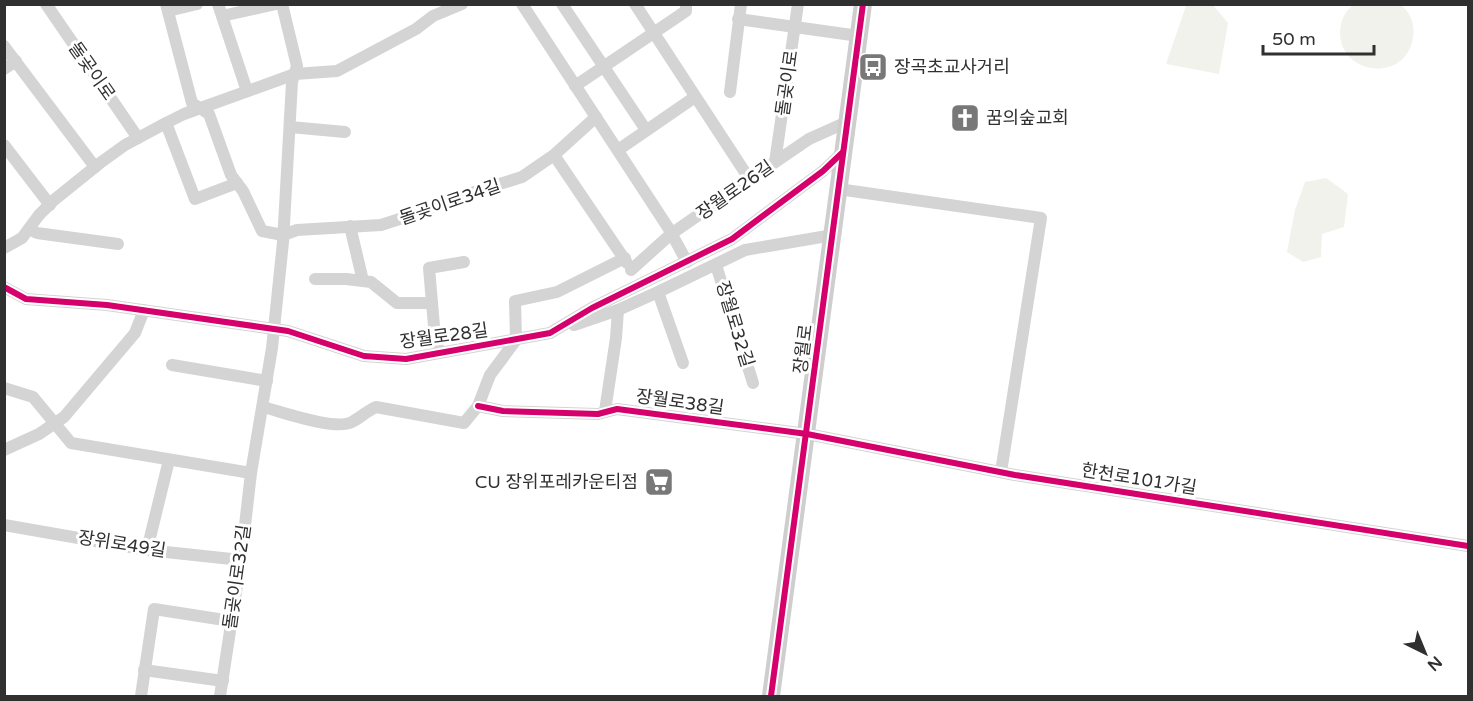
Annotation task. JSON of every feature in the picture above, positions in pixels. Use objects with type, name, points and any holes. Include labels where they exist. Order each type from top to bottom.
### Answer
[{"type":"street","name":"돌곶이로","points":[[46,4],[138,138]]},
{"type":"street","points":[[197,4],[167,8],[192,103],[209,114],[231,175],[262,231],[283,235]]},
{"type":"street","points":[[247,91],[220,10],[276,4]]},
{"type":"street","name":"돌곶이로32길","points":[[220,696],[241,560],[251,473],[267,381],[283,235],[290,127],[297,66],[282,4]]},
{"type":"street","points":[[4,248],[22,238],[50,205],[95,167],[138,138],[166,123],[200,108],[295,74],[337,71],[416,29],[433,16],[462,4]]},
{"type":"street","points":[[522,4],[618,150],[687,262]]},
{"type":"street","points":[[562,4],[646,130]]},
{"type":"street","points":[[634,4],[750,180]]},
{"type":"street","points":[[575,86],[686,11],[687,4]]},
{"type":"street","points":[[730,92],[741,4]]},
{"type":"street","name":"돌곶이로","points":[[776,162],[798,4]]},
{"type":"street","name":"장월로","points":[[771,696],[863,4]]},
{"type":"street","points":[[738,19],[859,36]]},
{"type":"street","points":[[4,46],[95,167]]},
{"type":"street","points":[[4,69],[16,61]]},
{"type":"street","points":[[618,150],[695,97]]},
{"type":"street","name":"돌곶이로34길","points":[[283,235],[297,230],[381,225],[522,177],[554,155],[596,117]]},
{"type":"street","name":"장월로26길","points":[[631,270],[671,234],[809,139],[847,122]]},
{"type":"street","points":[[166,123],[195,200],[237,183]]},
{"type":"street","points":[[290,127],[345,132]]},
{"type":"street","points":[[4,145],[50,205]]},
{"type":"street","name":"장월로28길","points":[[4,287],[26,299],[144,310],[288,331],[364,356],[406,359],[550,333],[592,308],[732,239],[824,171],[843,152]]},
{"type":"street","points":[[554,155],[625,258],[640,285]]},
{"type":"street","points":[[838,189],[1041,218],[1001,472]]},
{"type":"street","points":[[315,279],[363,281],[350,226]]},
{"type":"street","points":[[29,229],[37,233],[118,244]]},
{"type":"street","name":"장월로32길","points":[[550,333],[618,310],[745,250],[833,235]]},
{"type":"street","name":"장월로28길","points":[[516,340],[515,301],[557,292],[625,258]]},
{"type":"street","name":"장월로28길","points":[[439,353],[429,268],[464,262]]},
{"type":"street","name":"장월로32길","points":[[716,265],[753,383]]},
{"type":"street","name":"장월로28길","points":[[363,281],[371,282],[397,303],[432,303]]},
{"type":"street","points":[[658,292],[683,363]]},
{"type":"street","points":[[4,450],[39,434],[64,417],[135,333],[144,310]]},
{"type":"street","points":[[605,411],[618,310]]},
{"type":"street","points":[[263,407],[337,425],[351,423],[365,411],[376,407],[464,423],[478,406],[489,375],[516,340]]},
{"type":"street","points":[[172,364],[267,381]]},
{"type":"street","points":[[4,388],[33,397],[71,443],[251,473]]},
{"type":"street","name":"장월로38길","points":[[478,406],[503,411],[598,414],[617,409],[807,434]]},
{"type":"street","name":"한천로101가길","points":[[807,434],[1001,472],[1468,546]]},
{"type":"street","points":[[147,550],[169,459]]},
{"type":"street","name":"장위로49길","points":[[4,525],[147,550],[241,560]]},
{"type":"street","points":[[141,696],[154,609],[231,621]]},
{"type":"street","points":[[144,670],[223,681]]},
{"type":"shaded area","points":[[1213,5],[1228,23],[1219,74],[1166,64],[1186,6]]},
{"type":"shaded area","points":[[1353,5],[1401,5],[1413,24],[1413,38],[1407,53],[1397,63],[1384,68],[1370,68],[1357,63],[1347,54],[1341,41],[1341,24],[1347,11]]},
{"type":"shaded area","points":[[1326,178],[1348,194],[1344,227],[1322,234],[1321,257],[1303,262],[1287,252],[1295,210],[1305,182]]},
{"type":"cycle path","points":[[771,696],[863,4]]},
{"type":"cycle path","points":[[4,287],[26,299],[107,305],[288,331],[364,356],[406,359],[550,333],[592,308],[732,239],[823,171],[843,152]]},
{"type":"cycle path","points":[[478,406],[503,411],[598,414],[617,409],[807,434],[1015,475],[1468,546]]},
{"type":"place","name":"장곡초교사거리","points":[[873,67]]},
{"type":"place","name":"꿈의숲교회","points":[[965,118]]},
{"type":"place","name":"CU 장위포레카운티점","points":[[659,482]]}]
